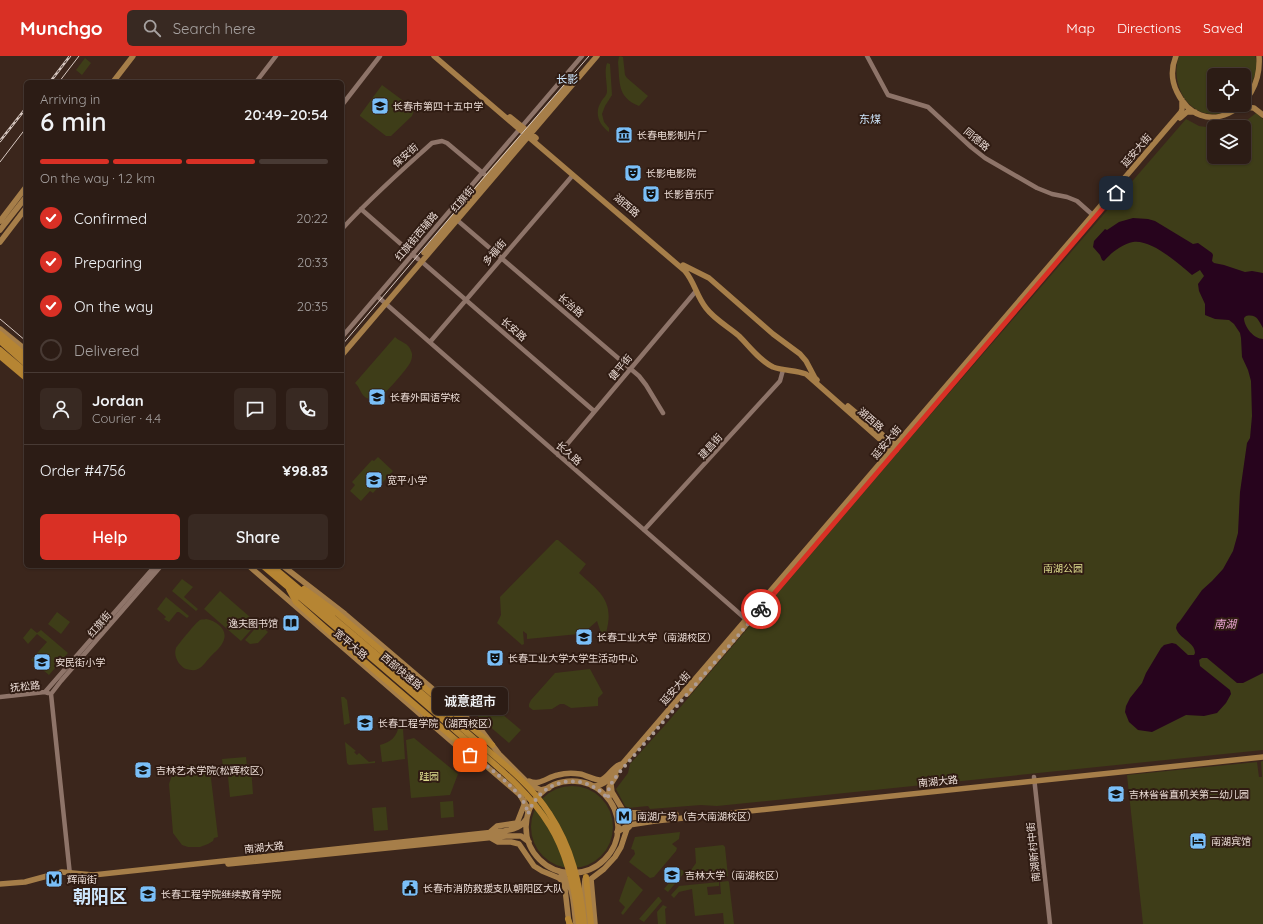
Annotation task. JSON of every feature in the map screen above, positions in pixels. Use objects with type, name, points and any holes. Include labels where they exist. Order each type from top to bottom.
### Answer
[{"type":"highway","points":[[0,334],[24,354]]},
{"type":"highway","points":[[0,341],[24,362]]},
{"type":"highway","points":[[1,353],[24,370]]},
{"type":"highway","points":[[1,353],[24,375]]},
{"type":"highway","name":"西部快速路","points":[[266,568],[290,585],[434,704],[534,792],[549,812],[568,850],[578,878],[586,924]]},
{"type":"highway","name":"西部快速路","points":[[274,568],[290,585],[521,789],[536,805],[551,827],[572,880],[573,923]]},
{"type":"highway","points":[[290,585],[296,602],[477,758]]},
{"type":"highway","points":[[290,585],[310,593],[337,613],[492,745]]},
{"type":"highway","points":[[586,877],[591,924]]},
{"type":"main road","points":[[115,80],[133,56]]},
{"type":"main road","name":"湖西路","points":[[434,56],[521,128]]},
{"type":"main road","name":"湖西路","points":[[439,56],[521,128],[685,267],[709,278],[773,334],[800,354],[806,361],[815,378],[894,448]]},
{"type":"main road","name":"红旗街","points":[[420,260],[457,220],[593,56]]},
{"type":"main road","name":"红旗街","points":[[344,353],[420,260],[485,175],[528,134],[597,56]]},
{"type":"main road","points":[[1175,56],[1172,71],[1176,90],[1182,100],[1195,112],[1208,116],[1222,117],[1238,112]]},
{"type":"main road","points":[[1251,100],[1256,94],[1262,76],[1260,59]]},
{"type":"main road","name":"延安大街","points":[[1094,216],[1181,112],[1182,100]]},
{"type":"main road","points":[[1256,102],[1263,110]]},
{"type":"main road","points":[[1251,108],[1254,108],[1263,115]]},
{"type":"main road","name":"延安大街","points":[[608,799],[609,787],[612,781],[894,448],[1184,114],[1195,112]]},
{"type":"main road","name":"湖西路","points":[[528,134],[573,175],[685,271],[693,280],[697,296],[707,310],[738,336],[753,352],[768,364],[783,370],[799,371],[806,374],[894,448]]},
{"type":"main road","points":[[0,220],[24,190]]},
{"type":"main road","points":[[0,230],[24,200]]},
{"type":"main road","points":[[0,242],[24,211]]},
{"type":"main road","name":"红旗街","points":[[344,348],[384,303]]},
{"type":"main road","points":[[0,329],[24,348]]},
{"type":"main road","points":[[0,346],[24,367]]},
{"type":"main road","name":"宽平大路","points":[[251,568],[460,748],[477,758],[520,795],[524,800],[528,816]]},
{"type":"main road","name":"宽平大路","points":[[286,568],[345,614],[481,730],[492,745],[524,779],[535,788],[541,790],[549,788]]},
{"type":"main road","name":"延安大街","points":[[592,786],[600,786],[604,784],[623,764],[748,621]]},
{"type":"main road","name":"南湖大路","points":[[617,832],[633,824],[724,813],[1263,754]]},
{"type":"main road","name":"南湖大路","points":[[616,814],[622,818],[651,817],[1263,757]]},
{"type":"main road","points":[[524,779],[537,783],[559,774],[574,773],[583,774],[600,780],[613,768],[623,764]]},
{"type":"main road","points":[[557,870],[573,872],[592,868],[600,863],[610,852],[614,844],[617,832],[616,814],[608,799],[602,792],[581,782],[572,781],[557,784],[541,793],[535,801],[528,816],[527,832],[529,842],[539,858],[565,876],[571,888],[573,923]]},
{"type":"main road","points":[[612,781],[612,792],[624,812],[644,812],[651,817]]},
{"type":"main road","points":[[524,800],[524,805],[517,823],[497,826],[490,835],[498,842],[511,842],[519,844],[534,866],[559,878],[564,887]]},
{"type":"main road","name":"南湖大路","points":[[490,835],[519,827],[524,824],[528,816]]},
{"type":"main road","points":[[595,924],[591,882],[592,877],[604,869],[615,857],[621,847],[627,829],[633,824]]},
{"type":"main road","name":"南湖大路","points":[[0,884],[25,882],[62,872],[95,878],[490,835],[521,836],[529,842]]},
{"type":"main road","points":[[586,924],[584,890],[586,877],[592,868]]},
{"type":"main road","points":[[557,870],[564,887],[573,923]]},
{"type":"main road","name":"南湖大路","points":[[0,888],[27,885],[69,874]]},
{"type":"street","points":[[258,80],[276,56]]},
{"type":"street","points":[[344,102],[380,56]]},
{"type":"street","name":"红旗街西辅路","points":[[344,335],[485,175],[521,128],[582,56]]},
{"type":"street","name":"同德路","points":[[867,56],[888,95],[928,107],[985,158],[1037,188],[1077,201],[1094,216]]},
{"type":"street","name":"保安街","points":[[344,227],[361,208],[432,143],[438,141],[448,143],[485,175]]},
{"type":"street","name":"多福街","points":[[430,342],[573,175]]},
{"type":"street","name":"长安路","points":[[361,208],[413,255],[594,411]]},
{"type":"street","name":"长治路","points":[[457,220],[630,368],[646,385],[663,413]]},
{"type":"street","name":"健平街","points":[[558,455],[696,291]]},
{"type":"street","name":"长久路","points":[[377,296],[748,621]]},
{"type":"street","name":"建昌街","points":[[644,530],[780,381],[783,370]]},
{"type":"street","name":"红旗街","points":[[45,692],[153,568]]},
{"type":"street","name":"红旗街","points":[[51,694],[159,568]]},
{"type":"street","name":"抚松路","points":[[0,698],[45,692],[51,694]]},
{"type":"street","points":[[51,694],[69,874]]},
{"type":"street","name":"南湖新村中街","points":[[1034,779],[1050,924]]},
{"type":"green space","points":[[620,56],[623,57],[625,75],[627,78],[648,96],[639,106],[623,94],[620,83],[618,62]]},
{"type":"green space","points":[[1179,56],[1255,56],[1258,66],[1251,85],[1251,68],[1207,68],[1207,112],[1225,112],[1218,114],[1205,113],[1188,103],[1182,95],[1179,86],[1177,66]]},
{"type":"green space","points":[[85,58],[91,63],[82,75],[76,70]]},
{"type":"green space","points":[[607,63],[610,64],[612,95],[602,114],[604,122],[609,128],[609,132],[600,122],[598,114],[599,106],[607,93]]},
{"type":"green space","points":[[382,85],[414,110],[412,116],[391,136],[386,136],[360,116]]},
{"type":"green space","name":"南湖公园","points":[[1256,113],[1263,119],[1263,750],[717,806],[701,805],[650,809],[648,806],[628,808],[625,806],[616,789],[628,773],[630,764],[1186,119],[1199,126],[1207,127],[1207,164],[1251,164],[1251,120],[1247,120]]},
{"type":"green space","points":[[395,337],[410,348],[412,352],[411,361],[401,375],[378,398],[366,398],[355,383]]},
{"type":"green space","points":[[378,457],[393,471],[373,493],[370,491],[361,501],[350,491],[355,485],[352,482],[372,460],[374,461]]},
{"type":"green space","points":[[556,540],[558,540],[586,564],[579,573],[604,598],[609,613],[606,633],[602,635],[597,621],[588,629],[589,633],[527,639],[527,634],[523,631],[524,644],[522,645],[497,623],[501,615],[500,597]]},
{"type":"green space","points":[[182,579],[193,587],[184,597],[198,609],[196,611],[172,591]]},
{"type":"green space","points":[[220,591],[257,623],[241,641],[204,609]]},
{"type":"green space","points":[[166,597],[189,616],[187,618],[177,612],[169,622],[164,619],[166,617],[157,609]]},
{"type":"green space","points":[[57,612],[70,622],[61,634],[48,624]]},
{"type":"green space","points":[[206,619],[218,624],[221,627],[224,634],[223,642],[200,668],[196,670],[186,669],[181,666],[177,660],[175,654],[176,648],[198,621]]},
{"type":"green space","points":[[259,624],[268,632],[258,643],[250,644],[245,640]]},
{"type":"green space","points":[[31,628],[37,633],[41,630],[68,653],[49,675],[31,660],[47,642],[37,634],[28,644],[23,638]]},
{"type":"green space","points":[[590,669],[603,693],[598,698],[598,706],[571,708],[564,704],[560,704],[552,709],[533,710],[529,707],[531,700],[555,673]]},
{"type":"green space","points":[[481,696],[521,730],[509,743],[467,707],[474,699],[477,700]]},
{"type":"green space","points":[[341,697],[344,697],[347,700],[350,723],[344,725]]},
{"type":"green space","points":[[399,725],[403,729],[405,759],[382,762],[380,745],[395,736]]},
{"type":"green space","name":"跬园","points":[[414,738],[458,774],[450,795],[411,798],[406,740]]},
{"type":"green space","points":[[345,742],[356,751],[354,752],[357,755],[359,753],[369,762],[375,761],[375,763],[349,765],[347,763]]},
{"type":"green space","points":[[246,757],[247,767],[251,767],[253,794],[230,797],[227,767],[223,767],[222,759]]},
{"type":"green space","name":"南湖宾馆","points":[[1262,761],[1263,924],[1143,924],[1127,775],[1257,762],[1259,777],[1262,777]]},
{"type":"green space","points":[[192,764],[201,767],[206,771],[210,770],[218,837],[214,838],[213,841],[208,844],[200,847],[188,847],[182,845],[173,833],[169,784],[172,775],[179,768]]},
{"type":"green space","points":[[572,786],[588,789],[601,798],[610,811],[613,827],[610,843],[601,856],[588,865],[572,868],[556,865],[543,856],[534,843],[531,827],[534,811],[543,798],[556,789]]},
{"type":"green space","points":[[453,801],[454,817],[441,818],[440,802]]},
{"type":"green space","points":[[386,807],[388,830],[374,831],[372,808]]},
{"type":"green space","points":[[680,832],[679,839],[672,844],[677,848],[676,851],[654,877],[650,878],[629,862],[635,854],[634,850],[631,849],[635,837]]},
{"type":"green space","points":[[723,845],[725,847],[728,876],[722,878],[687,881],[686,877],[696,863],[695,848]]},
{"type":"green space","points":[[680,869],[685,872],[668,892],[664,889]]},
{"type":"green space","points":[[628,876],[643,890],[623,915],[621,913],[625,907],[619,901]]},
{"type":"green space","points":[[728,881],[734,924],[724,924],[723,913],[695,916],[692,889],[679,892],[674,898],[671,895],[679,886],[719,882],[719,886],[707,887],[708,895],[721,894],[720,882]]},
{"type":"green space","points":[[658,897],[662,901],[644,922],[639,919]]},
{"type":"green space","points":[[663,905],[667,907],[665,909],[666,924],[658,924],[657,912]]},
{"type":"water","name":"南湖","points":[[1133,218],[1155,221],[1193,244],[1198,243],[1212,253],[1212,261],[1214,263],[1245,272],[1252,271],[1263,273],[1263,328],[1258,320],[1253,316],[1246,316],[1244,321],[1253,335],[1263,339],[1263,673],[1243,683],[1237,683],[1207,658],[1202,658],[1199,660],[1200,666],[1230,690],[1231,694],[1226,703],[1217,713],[1204,716],[1186,715],[1152,732],[1138,730],[1129,722],[1125,712],[1126,706],[1130,698],[1142,683],[1146,673],[1164,645],[1172,643],[1176,644],[1188,655],[1194,655],[1195,653],[1190,643],[1180,635],[1176,628],[1177,624],[1202,590],[1223,569],[1233,551],[1238,533],[1240,492],[1247,443],[1250,438],[1252,416],[1251,381],[1242,357],[1240,333],[1234,324],[1229,320],[1215,319],[1205,315],[1205,304],[1199,291],[1198,284],[1204,276],[1200,270],[1192,275],[1164,253],[1148,244],[1140,242],[1133,242],[1125,245],[1113,252],[1104,261],[1102,260],[1100,255],[1093,247],[1094,241],[1105,229],[1107,230],[1119,222]]},
{"type":"tram line","points":[[61,80],[79,56]]},
{"type":"tram line","points":[[344,343],[589,56]]},
{"type":"tram line","points":[[0,162],[24,131]]},
{"type":"tram line","points":[[0,319],[24,339]]},
{"type":"railway","points":[[52,80],[70,56]]},
{"type":"railway","points":[[0,141],[24,111]]},
{"type":"way so far","points":[[470,755],[477,758],[520,795],[527,807],[528,814],[532,805],[541,793],[562,782],[572,781],[586,783],[598,789],[608,799],[609,787],[612,781],[761,609]]},
{"type":"place","name":"长春市第四十五中学","points":[[380,106]]},
{"type":"place","name":"长春电影制片厂","points":[[624,135]]},
{"type":"place","name":"长影电影院","points":[[633,173]]},
{"type":"place","name":"长影音乐厅","points":[[651,194]]},
{"type":"place","name":"长春外国语学校","points":[[377,397]]},
{"type":"place","name":"宽平小学","points":[[374,480]]},
{"type":"place","name":"逸夫图书馆","points":[[291,623]]},
{"type":"place","name":"长春工业大学（南湖校区）","points":[[584,637]]},
{"type":"place","name":"长春工业大学大学生活动中心","points":[[495,658]]},
{"type":"place","name":"安民街小学","points":[[42,662]]},
{"type":"place","name":"长春工程学院（湖西校区）","points":[[365,723]]},
{"type":"place","name":"诚意超市","points":[[470,755]]},
{"type":"place","name":"吉林艺术学院(松辉校区)","points":[[143,770]]},
{"type":"place","name":"吉林省省直机关第二幼儿园","points":[[1116,794]]},
{"type":"place","name":"南湖广场（吉大南湖校区）","points":[[624,816]]},
{"type":"place","name":"南湖宾馆","points":[[1198,841]]},
{"type":"place","name":"吉林大学（南湖校区）","points":[[672,875]]},
{"type":"place","name":"辉南街","points":[[54,879]]},
{"type":"place","name":"长春市消防救援支队朝阳区大队","points":[[410,888]]},
{"type":"place","name":"长春工程学院继续教育学院","points":[[148,894]]},
{"type":"district","name":"长影","points":[[567,79]]},
{"type":"district","name":"东煤","points":[[870,119]]},
{"type":"district","name":"朝阳区","points":[[100,897]]},
{"type":"route","points":[[761,609],[1116,193]]}]
